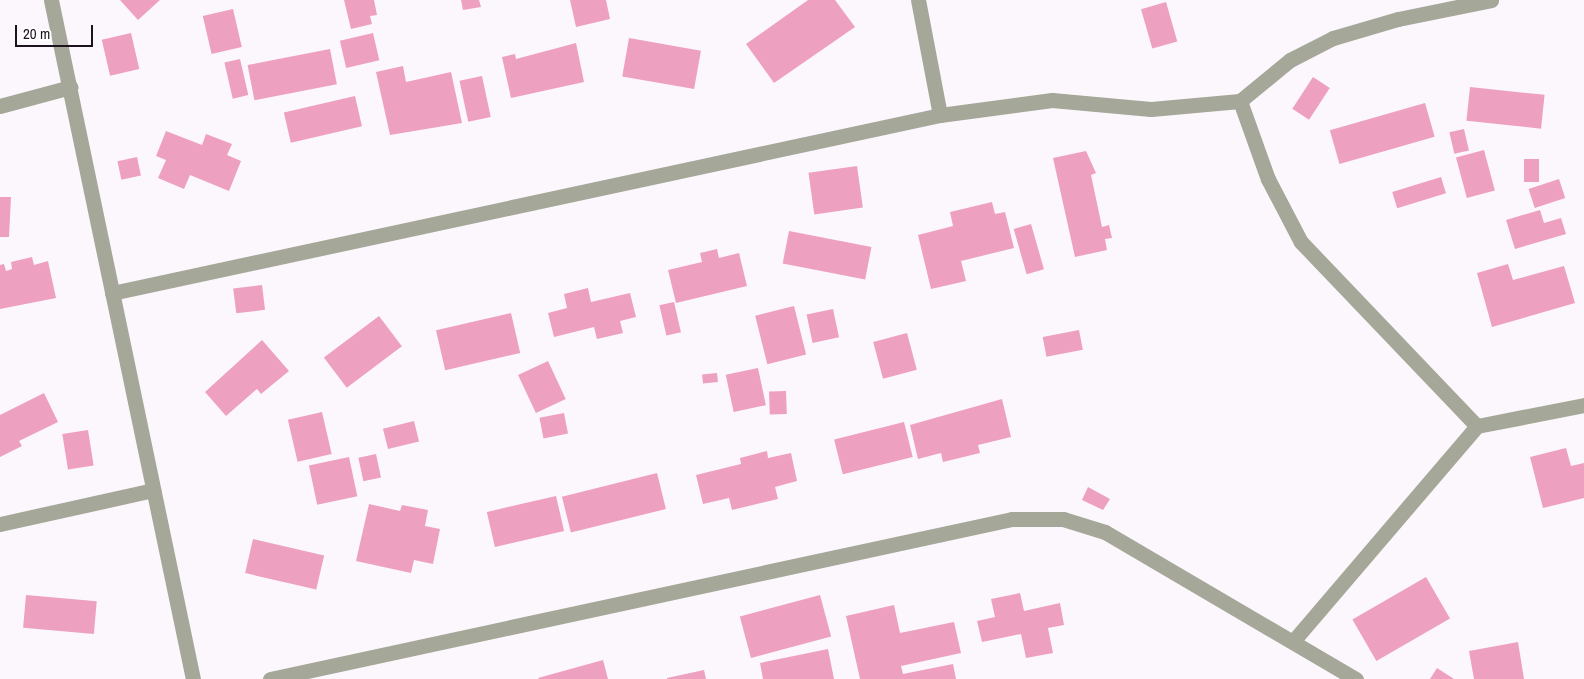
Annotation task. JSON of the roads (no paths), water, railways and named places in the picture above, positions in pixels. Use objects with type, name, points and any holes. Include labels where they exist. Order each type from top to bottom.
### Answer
[{"type":"street","points":[[51,0],[71,87],[193,679]]},
{"type":"street","points":[[918,0],[940,115]]},
{"type":"street","points":[[112,293],[940,115],[1052,100],[1151,109],[1240,101],[1290,60],[1333,38],[1398,19],[1491,0]]},
{"type":"street","points":[[0,106],[71,87]]},
{"type":"street","points":[[1240,101],[1268,179],[1301,242],[1477,426]]},
{"type":"street","points":[[1295,639],[1477,426],[1584,405]]},
{"type":"street","points":[[0,524],[154,490]]},
{"type":"street","points":[[270,679],[1012,519],[1064,519],[1105,532],[1295,639],[1356,679]]}]
